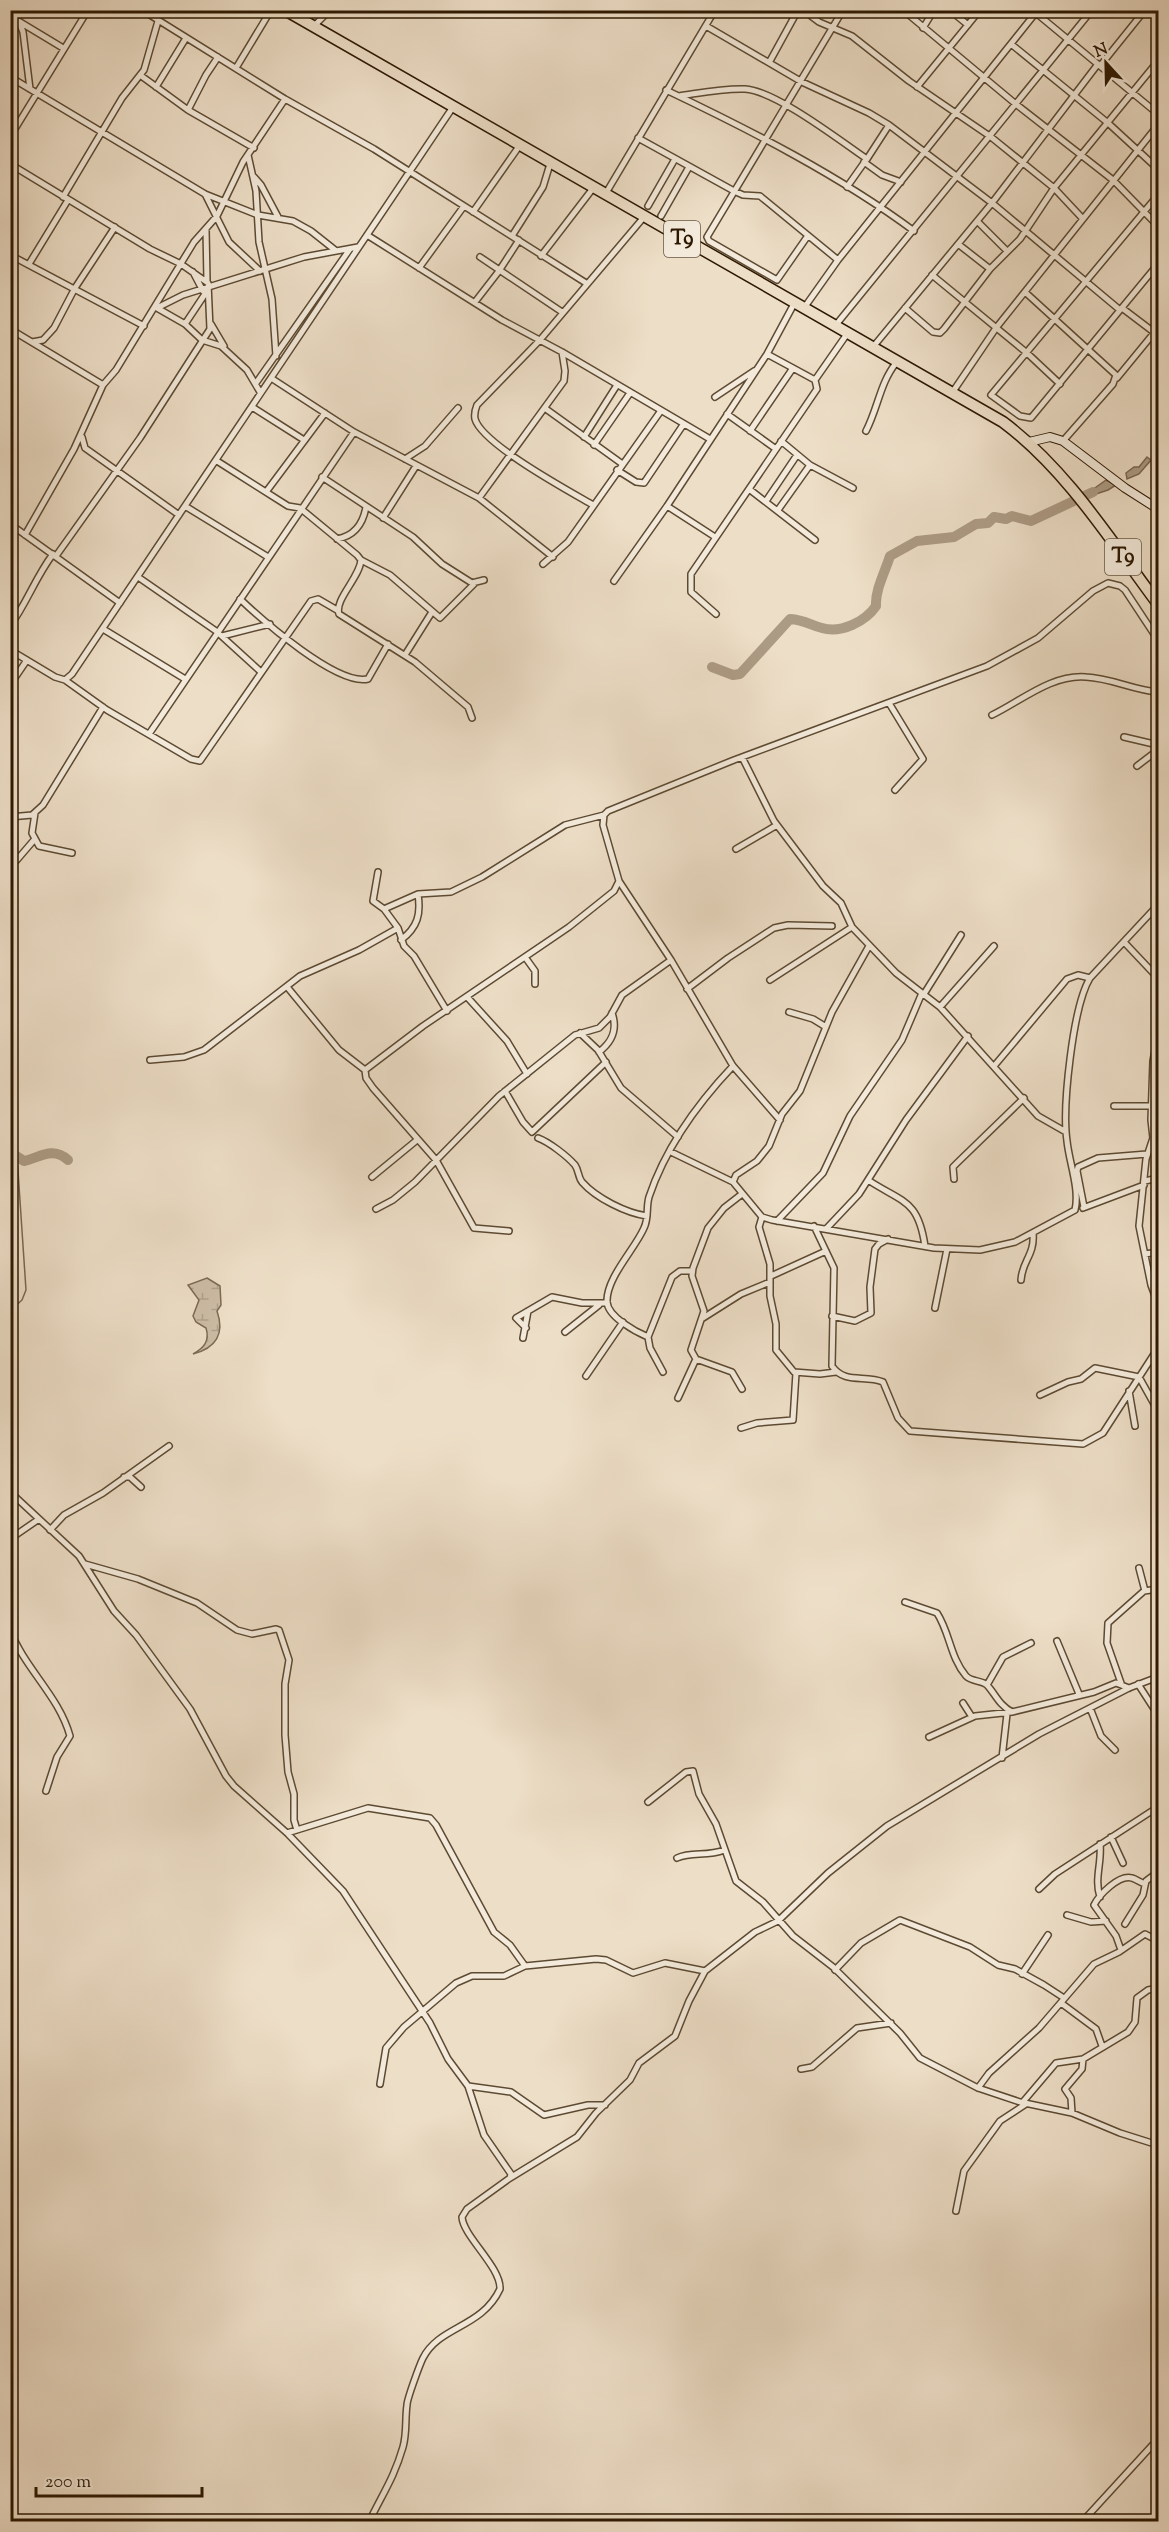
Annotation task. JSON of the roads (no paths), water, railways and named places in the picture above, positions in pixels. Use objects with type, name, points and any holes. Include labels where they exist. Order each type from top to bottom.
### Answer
[{"type":"highway","name":"T9","points":[[285,10],[550,164],[646,212],[834,327],[980,407],[1029,442],[1089,511],[1158,604]]},
{"type":"main road","points":[[1029,442],[1050,437],[1063,441],[1158,509]]},
{"type":"street","points":[[10,137],[88,10]]},
{"type":"street","points":[[142,10],[152,13],[158,21],[285,99],[410,171],[586,283]]},
{"type":"street","points":[[236,68],[271,10]]},
{"type":"street","points":[[313,27],[330,10]]},
{"type":"street","points":[[606,193],[715,10]]},
{"type":"street","points":[[770,61],[798,10]]},
{"type":"street","points":[[803,10],[814,19],[873,50],[917,87],[992,137],[1054,188],[1083,219]]},
{"type":"street","points":[[807,237],[777,279],[709,241],[708,232],[766,142],[843,10]]},
{"type":"street","points":[[903,10],[1047,130],[1113,180],[1158,226]]},
{"type":"street","points":[[923,28],[934,10]]},
{"type":"street","points":[[958,10],[957,16],[968,25]]},
{"type":"street","points":[[917,87],[980,10]]},
{"type":"street","points":[[834,327],[992,137],[1092,10]]},
{"type":"street","points":[[872,349],[1024,163],[1073,96],[1145,10]]},
{"type":"street","points":[[614,581],[667,506],[799,305],[958,113],[984,76],[1037,12],[1158,114]]},
{"type":"street","points":[[10,16],[25,29],[63,48]]},
{"type":"street","points":[[29,264],[100,133],[146,66],[158,21]]},
{"type":"street","points":[[706,26],[770,61],[802,82],[860,108],[889,125],[992,202],[1087,283],[1121,309],[1156,331],[1063,441]]},
{"type":"street","points":[[25,29],[30,89]]},
{"type":"street","points":[[156,87],[186,38]]},
{"type":"street","points":[[1011,44],[1108,123],[1158,169]]},
{"type":"street","points":[[188,110],[202,80],[218,57]]},
{"type":"street","points":[[905,308],[937,333],[944,329],[990,269],[1025,231],[1054,188],[1157,64]]},
{"type":"street","points":[[140,75],[188,110],[254,148]]},
{"type":"street","points":[[10,77],[205,194],[258,214],[278,217],[311,231],[335,250]]},
{"type":"street","points":[[679,96],[746,89],[786,106],[865,160],[882,175],[901,182]]},
{"type":"street","points":[[666,90],[881,206],[914,231]]},
{"type":"street","points":[[25,535],[82,435],[103,385],[116,370],[206,228],[217,216],[248,155],[285,99]]},
{"type":"street","points":[[65,680],[103,629],[217,461],[260,393],[453,107]]},
{"type":"street","points":[[847,187],[889,125]]},
{"type":"street","points":[[952,393],[996,328],[1055,257],[1158,125]]},
{"type":"street","points":[[638,138],[734,191],[743,195],[760,196],[807,237],[838,260]]},
{"type":"street","points":[[473,212],[520,145]]},
{"type":"street","points":[[248,155],[276,356]]},
{"type":"street","points":[[593,505],[543,478],[478,426],[474,415],[477,405],[540,340],[646,212],[675,159]]},
{"type":"street","points":[[10,164],[65,199],[182,264],[192,271],[206,289]]},
{"type":"street","points":[[512,236],[543,187],[550,164]]},
{"type":"street","points":[[661,216],[689,167]]},
{"type":"street","points":[[252,176],[261,185],[278,217]]},
{"type":"street","points":[[541,256],[594,187]]},
{"type":"street","points":[[205,194],[229,242],[263,271]]},
{"type":"street","points":[[1158,195],[1087,283],[991,395],[1020,416],[1031,418],[1158,264]]},
{"type":"street","points":[[419,268],[464,206]]},
{"type":"street","points":[[976,221],[1007,251]]},
{"type":"street","points":[[33,342],[48,336],[75,288],[115,227]]},
{"type":"street","points":[[206,228],[206,289],[211,324],[226,350]]},
{"type":"street","points":[[368,235],[521,331],[562,352],[660,412],[710,439]]},
{"type":"street","points":[[474,302],[499,271],[519,240]]},
{"type":"street","points":[[958,244],[990,269]]},
{"type":"street","points":[[156,308],[180,296],[304,257],[359,247]]},
{"type":"street","points":[[256,383],[350,249]]},
{"type":"street","points":[[10,255],[144,326]]},
{"type":"street","points":[[480,257],[562,312]]},
{"type":"street","points":[[932,275],[1027,353],[1060,384]]},
{"type":"street","points":[[185,324],[206,289]]},
{"type":"street","points":[[1025,292],[1088,348],[1117,378]]},
{"type":"street","points":[[164,295],[180,296]]},
{"type":"street","points":[[156,308],[185,324],[202,340],[219,344],[247,370],[260,393]]},
{"type":"street","points":[[10,626],[25,606],[29,589],[118,470],[211,324]]},
{"type":"street","points":[[10,329],[103,385]]},
{"type":"street","points":[[814,380],[847,334]]},
{"type":"street","points":[[479,498],[546,409],[564,381],[566,371],[562,352]]},
{"type":"street","points":[[716,614],[695,598],[690,583],[695,567],[814,395],[817,386],[814,380],[767,354]]},
{"type":"street","points":[[866,431],[884,379],[896,363]]},
{"type":"street","points":[[750,431],[793,368]]},
{"type":"street","points":[[715,397],[757,369]]},
{"type":"street","points":[[271,378],[354,432],[479,498],[553,557]]},
{"type":"street","points":[[584,437],[617,385]]},
{"type":"street","points":[[594,445],[630,393]]},
{"type":"street","points":[[252,407],[304,440]]},
{"type":"street","points":[[405,459],[425,446],[458,408]]},
{"type":"street","points":[[546,409],[621,463]]},
{"type":"street","points":[[543,564],[568,542],[621,463],[660,412]]},
{"type":"street","points":[[266,492],[325,413]]},
{"type":"street","points":[[727,414],[776,449]]},
{"type":"street","points":[[617,470],[636,482],[644,483],[683,425]]},
{"type":"street","points":[[149,734],[300,508],[354,432]]},
{"type":"street","points":[[82,435],[86,448],[179,515]]},
{"type":"street","points":[[781,441],[810,465],[853,488]]},
{"type":"street","points":[[74,449],[86,448]]},
{"type":"street","points":[[766,501],[797,455]]},
{"type":"street","points":[[217,461],[288,506],[300,508],[361,560],[390,575],[441,618],[474,584],[484,580]]},
{"type":"street","points":[[778,510],[810,465]]},
{"type":"street","points":[[383,518],[416,466]]},
{"type":"street","points":[[322,477],[413,537],[442,564],[474,584]]},
{"type":"street","points":[[749,489],[815,540]]},
{"type":"street","points":[[185,506],[268,557]]},
{"type":"street","points":[[288,506],[292,520]]},
{"type":"street","points":[[667,506],[715,537]]},
{"type":"street","points":[[337,539],[348,535],[360,526],[366,507]]},
{"type":"street","points":[[12,526],[120,603]]},
{"type":"street","points":[[337,610],[357,574],[361,560]]},
{"type":"street","points":[[138,577],[222,636],[261,672]]},
{"type":"street","points":[[384,909],[418,894],[451,892],[482,877],[565,825],[604,815],[629,801],[889,703],[1014,653],[1038,638],[1093,591],[1108,583],[1120,585],[1125,590],[1158,640],[1158,649]]},
{"type":"street","points":[[240,599],[317,662],[364,680],[369,677],[388,644]]},
{"type":"street","points":[[10,650],[65,680],[103,707],[191,759],[200,760],[311,601],[318,599],[337,610],[342,617],[405,655],[468,707],[472,718]]},
{"type":"street","points":[[405,655],[432,612]]},
{"type":"street","points":[[222,636],[270,624]]},
{"type":"street","points":[[103,629],[185,679]]},
{"type":"street","points":[[10,685],[27,660]]},
{"type":"street","points":[[992,715],[1043,687],[1077,677],[1103,679],[1138,690],[1158,692]]},
{"type":"street","points":[[889,703],[923,759],[895,790]]},
{"type":"street","points":[[72,853],[45,849],[34,840],[32,829],[35,813],[103,707]]},
{"type":"street","points":[[1124,737],[1158,745]]},
{"type":"street","points":[[1137,766],[1158,750]]},
{"type":"street","points":[[742,757],[777,825],[823,886],[841,903],[852,927],[902,978],[940,1006],[1042,1120],[1066,1132]]},
{"type":"street","points":[[10,812],[14,816],[35,813]]},
{"type":"street","points":[[604,815],[603,825],[619,881],[671,960],[733,1066],[780,1120]]},
{"type":"street","points":[[736,849],[777,825]]},
{"type":"street","points":[[10,868],[34,840]]},
{"type":"street","points":[[378,872],[372,898],[398,927],[401,940],[447,1011]]},
{"type":"street","points":[[365,1070],[569,927],[609,896],[619,881]]},
{"type":"street","points":[[401,940],[417,924],[418,894]]},
{"type":"street","points":[[1076,1210],[1066,1132],[1076,1016],[1083,990],[1090,978],[1158,905]]},
{"type":"street","points":[[687,989],[774,928],[788,925],[832,926]]},
{"type":"street","points":[[150,1060],[184,1057],[204,1050],[221,1035],[288,988],[300,976],[359,950],[398,927]]},
{"type":"street","points":[[770,980],[852,927]]},
{"type":"street","points":[[777,1221],[823,1173],[850,1116],[902,1040],[923,993],[961,935]]},
{"type":"street","points":[[1124,942],[1158,978]]},
{"type":"street","points":[[940,1006],[993,945]]},
{"type":"street","points":[[733,1182],[736,1175],[763,1156],[780,1120],[800,1090],[826,1027],[869,946]]},
{"type":"street","points":[[525,957],[535,971],[535,984]]},
{"type":"street","points":[[375,1209],[404,1191],[460,1138],[477,1115],[505,1091],[580,1033],[599,1029],[612,1013],[622,995],[671,960]]},
{"type":"street","points":[[995,1065],[1066,979],[1078,975],[1090,978]]},
{"type":"street","points":[[288,988],[339,1050],[365,1070],[366,1078],[372,1088],[436,1160],[474,1228],[509,1231]]},
{"type":"street","points":[[468,998],[507,1041],[527,1074]]},
{"type":"street","points":[[789,1012],[808,1017],[826,1027]]},
{"type":"street","points":[[599,1052],[612,1039],[615,1021],[612,1013]]},
{"type":"street","points":[[580,1033],[599,1052],[621,1088],[678,1137]]},
{"type":"street","points":[[1158,1034],[1154,1061],[1153,1138],[1147,1154],[1139,1226],[1158,1304]]},
{"type":"street","points":[[826,1229],[851,1203],[868,1180],[933,1081],[968,1036]]},
{"type":"street","points":[[505,1091],[523,1122],[532,1132],[606,1062]]},
{"type":"street","points":[[565,1332],[604,1303],[645,1228],[648,1199],[678,1137],[706,1096],[733,1066]]},
{"type":"street","points":[[954,1179],[953,1167],[1024,1098]]},
{"type":"street","points":[[1114,1106],[1152,1106]]},
{"type":"street","points":[[538,1138],[569,1159],[578,1169],[579,1179],[591,1189],[622,1208],[647,1216]]},
{"type":"street","points":[[372,1177],[417,1140]]},
{"type":"street","points":[[671,1152],[733,1182],[762,1217],[947,1249],[994,1249],[1033,1233],[1076,1210],[1158,1178]]},
{"type":"street","points":[[1084,1208],[1078,1167],[1098,1158],[1147,1154]]},
{"type":"street","points":[[868,1180],[905,1200],[919,1218],[925,1246]]},
{"type":"street","points":[[742,1194],[724,1208],[708,1228],[692,1271],[704,1311],[691,1346],[692,1354],[696,1359],[728,1369],[742,1389]]},
{"type":"street","points":[[741,1428],[757,1423],[793,1420],[796,1373],[776,1350],[776,1324],[769,1255],[759,1227],[762,1217]]},
{"type":"street","points":[[814,1226],[834,1268],[831,1363],[836,1372],[847,1378],[883,1382],[898,1418],[910,1431],[1078,1445],[1093,1441],[1103,1433],[1158,1348]]},
{"type":"street","points":[[1021,1280],[1022,1271],[1034,1246],[1033,1233]]},
{"type":"street","points":[[832,1316],[855,1320],[871,1313],[870,1287],[876,1250],[888,1239]]},
{"type":"street","points":[[935,1308],[947,1249]]},
{"type":"street","points":[[702,1320],[741,1294],[826,1251]]},
{"type":"street","points":[[1145,1254],[1158,1252]]},
{"type":"street","points":[[663,1372],[650,1348],[648,1337],[672,1276],[680,1271],[692,1271]]},
{"type":"street","points":[[526,1328],[516,1318],[552,1297],[604,1303],[623,1322],[648,1337]]},
{"type":"street","points":[[523,1338],[528,1311]]},
{"type":"street","points":[[586,1376],[623,1322]]},
{"type":"street","points":[[678,1398],[696,1359]]},
{"type":"street","points":[[1040,1395],[1068,1382],[1081,1379],[1095,1368],[1138,1377],[1158,1411]]},
{"type":"street","points":[[796,1373],[836,1372]]},
{"type":"street","points":[[1129,1391],[1135,1426]]},
{"type":"street","points":[[50,1530],[64,1515],[104,1493],[169,1446]]},
{"type":"street","points":[[124,1477],[130,1477],[141,1487]]},
{"type":"street","points":[[10,1492],[85,1564],[114,1611],[136,1635],[190,1709],[226,1776],[242,1794],[287,1833],[343,1891],[423,2013],[448,2059],[468,2086],[484,2135],[510,2178]]},
{"type":"street","points":[[10,1539],[39,1518]]},
{"type":"street","points":[[85,1564],[138,1579],[197,1603],[237,1630],[252,1634],[279,1630],[289,1660],[285,1684],[285,1736],[297,1830]]},
{"type":"street","points":[[1139,1568],[1145,1591]]},
{"type":"street","points":[[1129,1688],[1121,1683],[1107,1643],[1108,1623],[1145,1591],[1158,1589]]},
{"type":"street","points":[[905,1602],[937,1613],[944,1626],[952,1653],[963,1671],[972,1681],[987,1685],[1009,1713]]},
{"type":"street","points":[[10,1630],[34,1675],[64,1716],[70,1736],[57,1757],[46,1791]]},
{"type":"street","points":[[1057,1641],[1079,1694]]},
{"type":"street","points":[[987,1685],[1003,1657],[1031,1644]]},
{"type":"street","points":[[369,2522],[397,2470],[405,2440],[408,2398],[422,2360],[439,2339],[476,2319],[488,2309],[500,2289],[498,2278],[478,2243],[466,2230],[462,2217],[467,2209],[510,2178],[573,2140],[630,2080],[639,2063],[675,2036],[689,2001],[705,1971],[755,1932],[778,1921],[828,1873],[895,1821],[1002,1758],[1030,1738],[1129,1688],[1158,1677]]},
{"type":"street","points":[[929,1737],[972,1717],[1009,1713],[1121,1683]]},
{"type":"street","points":[[1138,1684],[1158,1715]]},
{"type":"street","points":[[963,1703],[972,1717]]},
{"type":"street","points":[[1090,1708],[1101,1736],[1115,1750]]},
{"type":"street","points":[[1002,1758],[1009,1713]]},
{"type":"street","points":[[648,1802],[686,1772],[693,1771],[699,1794],[716,1824],[736,1881],[763,1902],[778,1921],[836,1970],[891,2023],[920,2058],[978,2088],[1024,2103],[1072,2113],[1120,2133],[1158,2145]]},
{"type":"street","points":[[1039,1889],[1055,1874],[1158,1807]]},
{"type":"street","points":[[287,1833],[368,1808],[430,1818],[436,1825],[494,1932],[510,1945],[525,1966]]},
{"type":"street","points":[[1111,1837],[1123,1863]]},
{"type":"street","points":[[1100,1844],[1101,1857],[1096,1886],[1100,1897]]},
{"type":"street","points":[[676,1858],[688,1853],[709,1854],[724,1850]]},
{"type":"street","points":[[1125,1924],[1143,1895],[1147,1879],[1158,1872]]},
{"type":"street","points":[[1121,1950],[1118,1939],[1094,1905],[1122,1878],[1131,1877],[1145,1884]]},
{"type":"street","points":[[1067,1916],[1091,1922],[1106,1922]]},
{"type":"street","points":[[836,1970],[861,1943],[900,1920],[970,1947],[998,1965],[1022,1974],[1062,2001],[1096,2029],[1102,2046]]},
{"type":"street","points":[[978,2088],[989,2073],[1025,2041],[1094,1964],[1145,1934],[1158,1941]]},
{"type":"street","points":[[1022,1974],[1048,1935]]},
{"type":"street","points":[[380,2084],[386,2048],[404,2027],[465,1978],[504,1976],[525,1966],[596,1959],[606,1960],[633,1973],[665,1963],[705,1971]]},
{"type":"street","points":[[956,2211],[964,2171],[1000,2121],[1024,2103],[1053,2065],[1060,2061],[1083,2059],[1130,2030],[1135,2022],[1137,1998],[1148,1990],[1158,1988]]},
{"type":"street","points":[[801,2069],[812,2067],[857,2028],[891,2023]]},
{"type":"street","points":[[1072,2113],[1071,2098],[1065,2089],[1082,2069],[1083,2059]]},
{"type":"street","points":[[468,2086],[511,2092],[544,2115],[588,2105],[605,2105]]},
{"type":"street","points":[[1082,2522],[1158,2439]]},
{"type":"waterway","points":[[712,667],[733,675],[740,674],[790,619],[829,629],[845,628],[860,621],[876,606],[879,587],[890,556],[917,541],[954,537],[976,524],[988,523],[994,517],[1006,519],[1012,516],[1031,521],[1093,492]]},
{"type":"waterway","points":[[10,1152],[24,1161],[51,1153],[68,1160]]},
{"type":"waterway","points":[[10,1311],[22,1300],[26,1290],[17,1156]]}]
